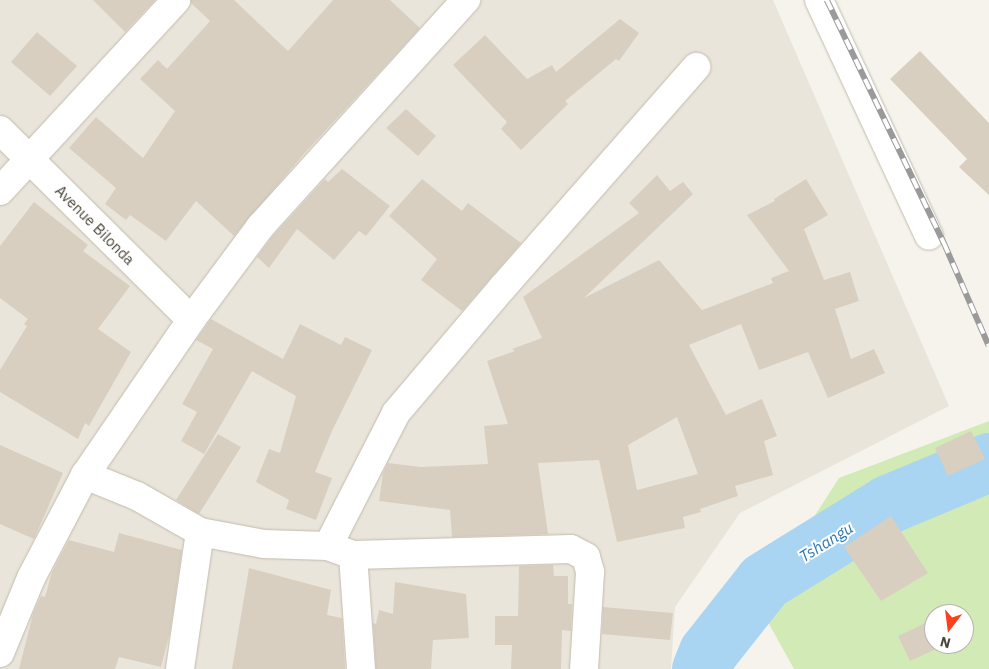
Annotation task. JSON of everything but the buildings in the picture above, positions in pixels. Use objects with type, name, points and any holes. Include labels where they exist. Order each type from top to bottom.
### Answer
[{"type":"street","points":[[0,191],[176,0]]},
{"type":"street","points":[[0,653],[31,578],[85,475],[118,424],[191,320],[260,227],[466,0]]},
{"type":"street","points":[[820,0],[929,236]]},
{"type":"street","points":[[361,669],[340,550],[396,413],[503,286],[696,67]]},
{"type":"street","name":"Avenue Bilonda","points":[[0,130],[191,320]]},
{"type":"street","points":[[85,475],[137,496],[200,532],[264,544],[340,550],[570,549],[586,557],[590,572],[584,669]]},
{"type":"street","points":[[180,669],[200,532]]},
{"type":"shaded area","points":[[0,0],[773,0],[949,406],[740,513],[675,607],[671,669],[0,669]]},
{"type":"green space","points":[[989,421],[989,669],[794,669],[758,604],[839,478]]},
{"type":"waterway","name":"Tshangu","points":[[701,669],[708,652],[764,581],[888,504],[989,462]]},
{"type":"railway","points":[[827,0],[944,243],[989,346]]}]
